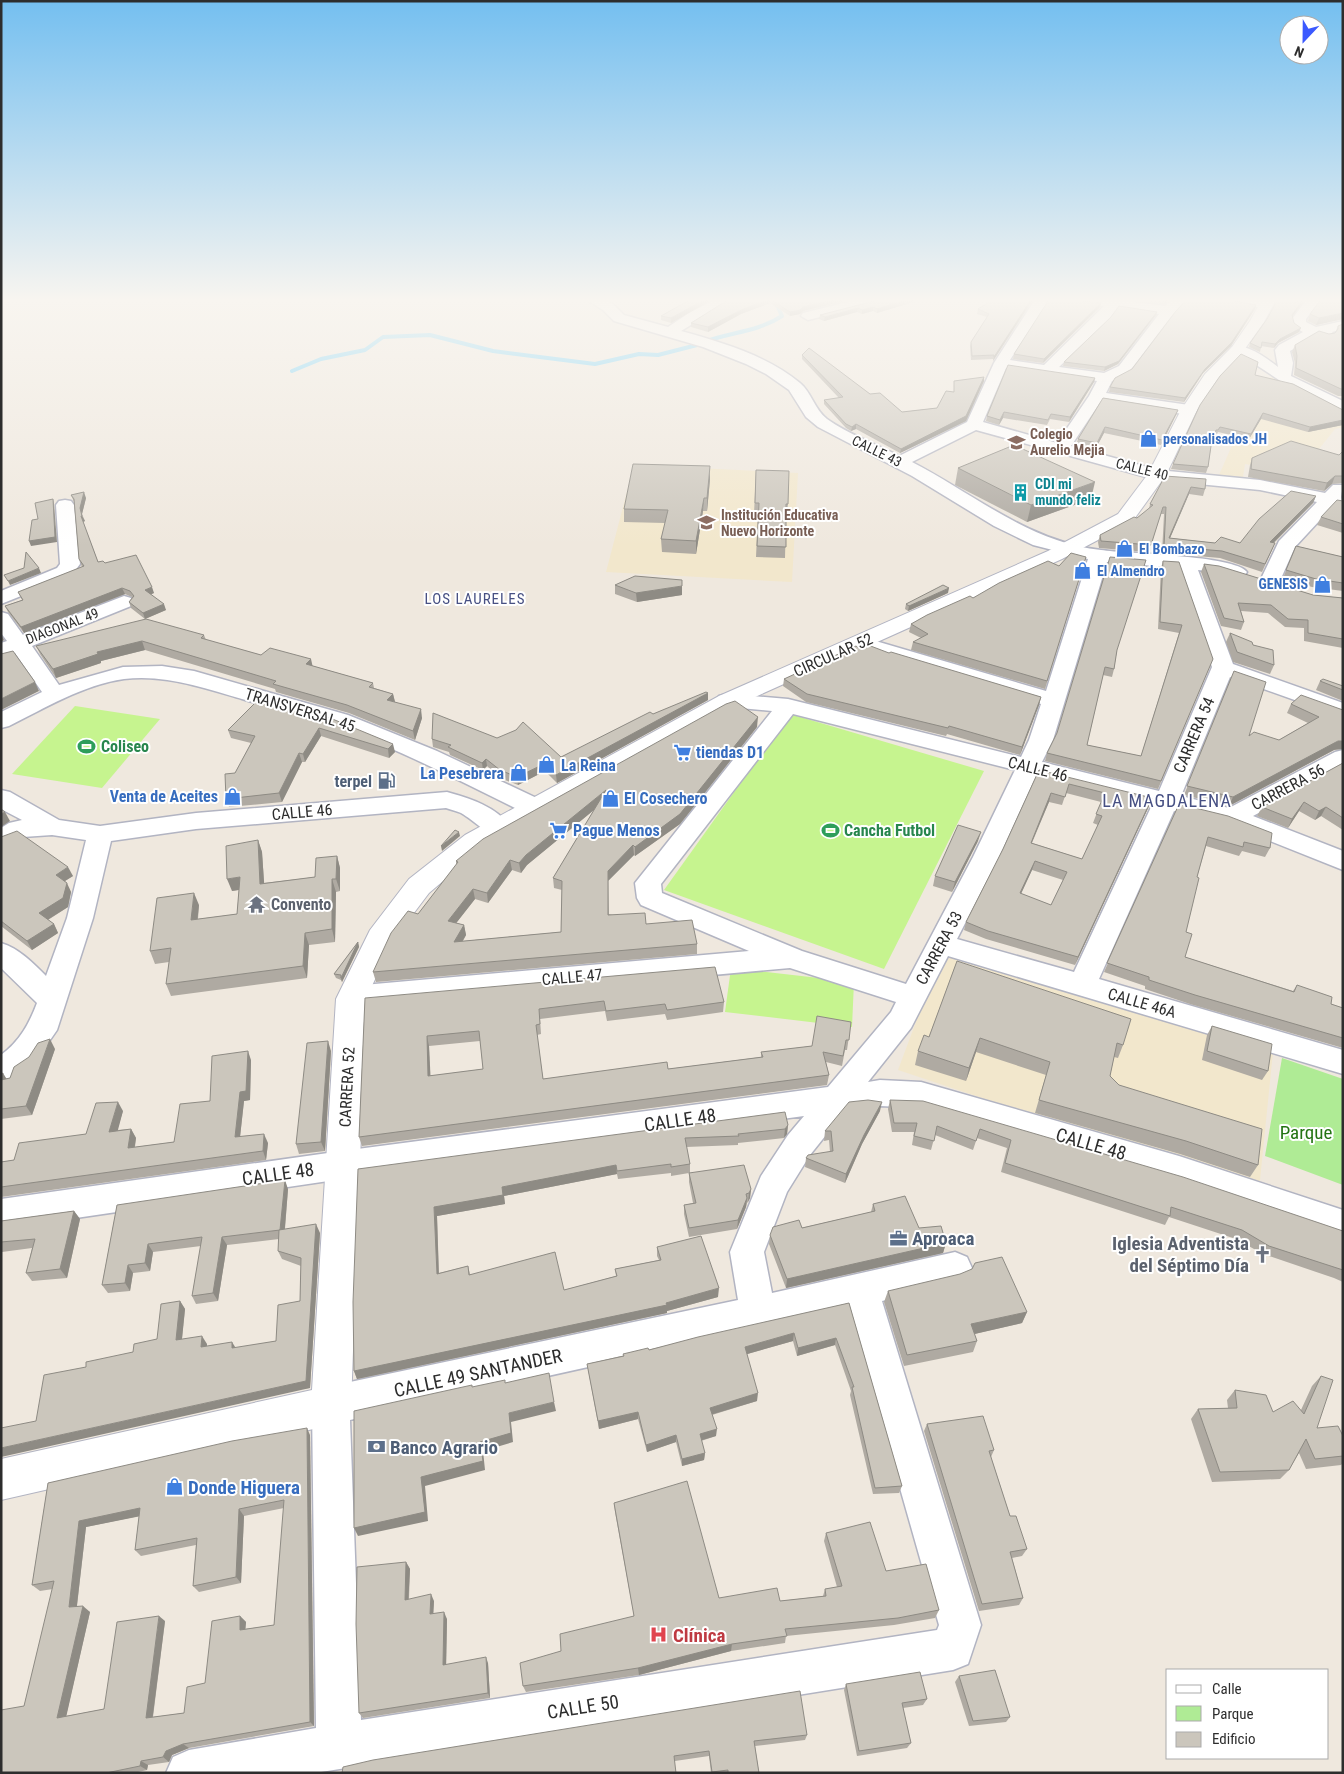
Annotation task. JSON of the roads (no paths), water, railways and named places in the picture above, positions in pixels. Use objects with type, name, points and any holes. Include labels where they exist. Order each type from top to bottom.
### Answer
[{"type":"street","name":"CALLE 43","points":[[786,381],[802,393],[811,413],[824,424],[899,462],[1000,522],[1040,541],[1099,556],[1218,566],[1277,585],[1286,545]]},
{"type":"street","points":[[899,462],[974,425],[993,381]]},
{"type":"street","points":[[1062,448],[1098,396],[1105,381]]},
{"type":"street","points":[[1157,475],[1189,410],[1208,381]]},
{"type":"street","points":[[1290,381],[1293,384],[1343,407]]},
{"type":"street","points":[[1311,391],[1335,389]]},
{"type":"street","points":[[1098,396],[1189,410]]},
{"type":"street","name":"CALLE 40","points":[[974,425],[1157,475],[1260,485],[1336,501]]},
{"type":"street","name":"CIRCULAR 52","points":[[498,827],[727,701],[862,643],[1068,548],[1125,518],[1157,475]]},
{"type":"street","points":[[1286,545],[1336,501],[1343,485]]},
{"type":"street","points":[[3,597],[64,572],[70,564],[65,505]]},
{"type":"street","points":[[1286,545],[1305,549]]},
{"type":"street","name":"CARRERA 53","points":[[758,1313],[747,1252],[772,1186],[799,1145],[901,1020],[941,944],[986,857],[1041,740],[1099,556]]},
{"type":"street","points":[[1186,562],[1223,667],[1328,704],[1343,712]]},
{"type":"street","name":"DIAGONAL 49","points":[[10,647],[124,602]]},
{"type":"street","points":[[1,618],[10,647],[55,694]]},
{"type":"street","points":[[862,643],[1053,700]]},
{"type":"street","name":"CARRERA 54","points":[[1082,986],[1167,800],[1223,667]]},
{"type":"street","name":"TRANSVERSAL 45","points":[[1,721],[55,694],[123,673],[162,672],[194,678],[340,720],[429,756],[534,807]]},
{"type":"street","name":"CALLE 46","points":[[727,701],[788,706],[1167,800],[1232,817],[1343,861]]},
{"type":"street","points":[[788,706],[648,883],[650,898],[792,958],[913,997]]},
{"type":"street","name":"CARRERA 56","points":[[1232,817],[1343,757]]},
{"type":"street","points":[[1,798],[53,827]]},
{"type":"street","name":"CALLE 46","points":[[53,827],[97,842],[196,821],[447,800],[469,807],[498,827]]},
{"type":"street","points":[[1,839],[18,829],[53,827]]},
{"type":"street","name":"CARRERA 52","points":[[331,1405],[352,997],[380,937],[420,886],[474,841],[498,827]]},
{"type":"street","points":[[1,1071],[22,1056],[42,1030],[80,918],[97,842]]},
{"type":"street","name":"CALLE 46A","points":[[941,944],[1343,1062]]},
{"type":"street","points":[[1,953],[19,966],[53,1002]]},
{"type":"street","name":"CALLE 47","points":[[352,997],[792,958]]},
{"type":"street","name":"CALLE 48","points":[[1,1214],[342,1165],[880,1093],[921,1095],[1179,1170],[1343,1225]]},
{"type":"street","name":"CALLE 49 SANTANDER","points":[[1,1480],[331,1405],[758,1313],[955,1268]]},
{"type":"street","name":"CALLE 50","points":[[189,1773],[339,1746],[953,1649],[960,1625],[861,1290]]},
{"type":"street","points":[[331,1405],[339,1746]]},
{"type":"place","name":"personalisados JH","points":[[1149,439]]},
{"type":"place","name":"Colegio Aurelio Mejia","points":[[1016,442]]},
{"type":"place","name":"CDI mi mundo feliz","points":[[1021,492]]},
{"type":"place","name":"Institución Educativa Nuevo Horizonte","points":[[707,523]]},
{"type":"place","name":"El Bombazo","points":[[1125,549]]},
{"type":"place","name":"El Almendro","points":[[1083,571]]},
{"type":"place","name":"GENESIS","points":[[1322,584]]},
{"type":"place","name":"Coliseo","points":[[87,746]]},
{"type":"place","name":"tiendas D1","points":[[682,752]]},
{"type":"place","name":"La Reina","points":[[547,765]]},
{"type":"place","name":"La Pesebrera","points":[[518,773]]},
{"type":"place","name":"terpel","points":[[386,781]]},
{"type":"place","name":"Venta de Aceites","points":[[232,796]]},
{"type":"place","name":"El Cosechero","points":[[610,798]]},
{"type":"place","name":"Pague Menos","points":[[559,830]]},
{"type":"place","name":"Cancha Futbol","points":[[830,830]]},
{"type":"place","name":"Convento","points":[[257,904]]},
{"type":"place","name":"Aproaca","points":[[898,1238]]},
{"type":"place","name":"Iglesia Adventista del Séptimo Día","points":[[1263,1254]]},
{"type":"place","name":"Banco Agrario","points":[[376,1447]]},
{"type":"place","name":"Donde Higuera","points":[[174,1487]]},
{"type":"place","name":"Clínica","points":[[659,1635]]},
{"type":"district","name":"LOS LAURELES","points":[[475,599]]},
{"type":"district","name":"LA MAGDALENA","points":[[1167,800]]},
{"type":"park label","name":"Parque","points":[[1306,1132]]}]
